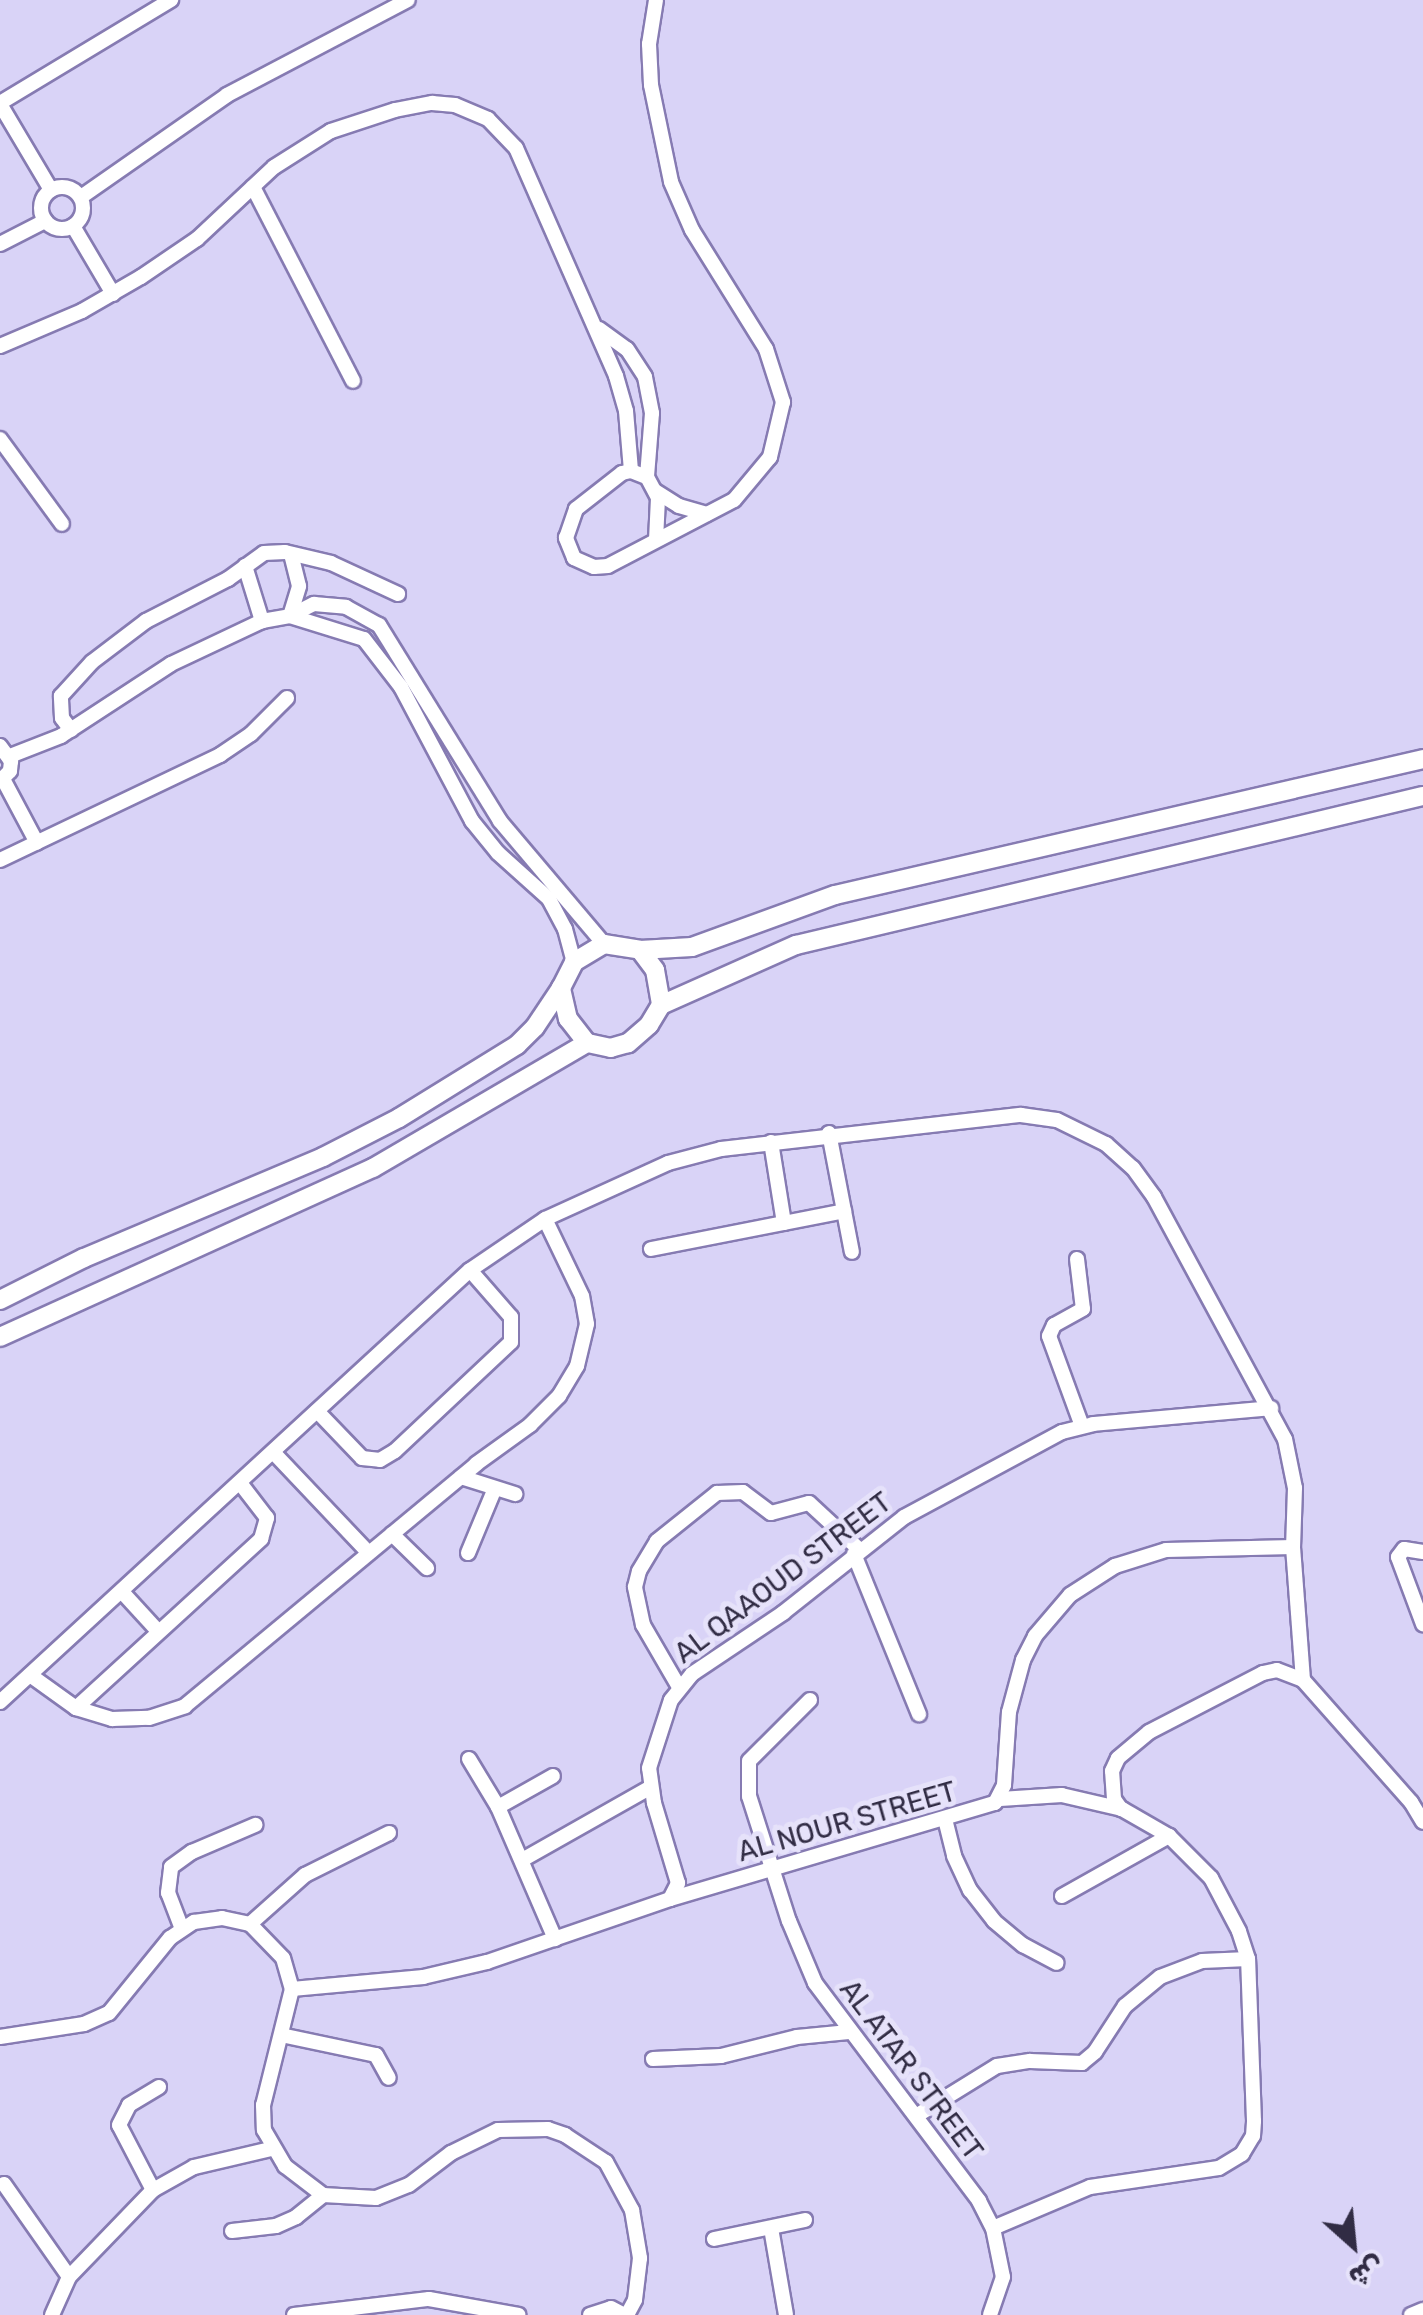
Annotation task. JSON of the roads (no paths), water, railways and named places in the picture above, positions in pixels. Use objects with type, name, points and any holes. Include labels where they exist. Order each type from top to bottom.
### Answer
[{"type":"street","points":[[51,190],[0,103],[171,0]]},
{"type":"street","points":[[81,197],[228,95],[408,0]]},
{"type":"street","points":[[656,0],[649,44],[650,85],[671,182],[692,230],[766,349],[782,402],[780,430],[763,469],[734,500],[608,566],[587,565],[570,553],[566,530],[576,510],[622,472],[631,471],[679,506],[707,514]]},
{"type":"street","points":[[0,346],[113,294],[197,239],[253,187],[311,142],[373,115],[432,103],[476,112],[498,127],[516,148],[555,244],[599,329],[626,412],[631,471]]},
{"type":"street","points":[[68,187],[81,197],[83,213],[73,226],[58,229],[45,220],[41,204],[51,190],[68,187]]},
{"type":"street","points":[[253,187],[352,381]]},
{"type":"street","points":[[0,244],[45,220]]},
{"type":"street","points":[[73,226],[113,294]]},
{"type":"street","points":[[599,329],[627,349],[645,377],[652,413],[651,484],[660,514],[656,540]]},
{"type":"street","points":[[0,439],[62,524]]},
{"type":"street","points":[[71,730],[62,718],[60,703],[64,689],[76,677],[146,621],[264,554],[291,554],[348,568],[398,594]]},
{"type":"street","points":[[290,616],[299,586],[291,554]]},
{"type":"street","points":[[245,566],[262,621]]},
{"type":"street","points":[[36,843],[2,780],[11,766],[5,751],[71,730],[172,664],[262,621],[290,616],[314,604],[346,607],[378,625],[500,821],[604,944],[640,950],[692,946],[836,895],[1423,759]]},
{"type":"street","points":[[290,616],[364,638],[401,687],[472,821],[498,853],[549,899],[565,929],[574,962]]},
{"type":"street","points":[[364,638],[378,625]]},
{"type":"street","points":[[0,860],[220,755],[251,734],[286,698]]},
{"type":"street","points":[[429,745],[446,738]]},
{"type":"street","points":[[1380,769],[1384,806]]},
{"type":"street","points":[[561,988],[568,1018],[587,1043],[610,1048],[628,1043],[648,1025],[661,1005],[796,946],[1423,796]]},
{"type":"street","points":[[788,913],[796,946]]},
{"type":"street","points":[[0,1300],[399,1118],[536,1028],[574,962],[604,944]]},
{"type":"street","points":[[640,950],[656,970],[661,1005]]},
{"type":"street","points":[[0,1336],[373,1168],[587,1043]]},
{"type":"street","points":[[0,1702],[470,1270],[545,1219],[668,1163],[828,1133],[1021,1114],[1057,1120],[1106,1144],[1133,1168],[1154,1197],[1271,1408],[1293,1472],[1293,1547],[1303,1680]]},
{"type":"street","points":[[828,1133],[852,1252]]},
{"type":"street","points":[[771,1142],[784,1223]]},
{"type":"street","points":[[651,1249],[844,1211]]},
{"type":"street","points":[[30,1674],[76,1708],[130,1720],[184,1706],[545,1411],[582,1353],[586,1324],[582,1296],[545,1219]]},
{"type":"street","points":[[1077,1259],[1084,1308],[1054,1325],[1049,1336],[1082,1426]]},
{"type":"street","points":[[317,1411],[354,1452],[370,1460],[388,1457],[423,1426],[506,1349],[514,1334],[511,1316],[470,1270]]},
{"type":"street","name":"AL QAAOUD STREET","points":[[670,1899],[678,1883],[650,1787],[650,1768],[678,1688],[782,1613],[857,1552],[950,1490],[1082,1426],[1271,1408]]},
{"type":"street","points":[[273,1452],[369,1553]]},
{"type":"street","points":[[461,1477],[515,1494]]},
{"type":"street","points":[[76,1708],[265,1533],[264,1511],[240,1482]]},
{"type":"street","points":[[468,1552],[494,1488]]},
{"type":"street","points":[[678,1688],[648,1636],[635,1587],[639,1571],[656,1541],[717,1493],[743,1492],[771,1513],[809,1503],[857,1552],[919,1714]]},
{"type":"street","points":[[392,1534],[428,1568]]},
{"type":"street","name":"AL NOUR STREET","points":[[670,1899],[986,1808],[1000,1799],[1014,1686],[1036,1636],[1070,1595],[1115,1566],[1166,1550],[1293,1547]]},
{"type":"street","points":[[1423,1552],[1404,1550],[1398,1557],[1423,1624]]},
{"type":"street","points":[[122,1593],[158,1631]]},
{"type":"street","points":[[1122,1809],[1114,1799],[1112,1771],[1118,1758],[1149,1732],[1263,1673],[1277,1670],[1303,1680],[1422,1812]]},
{"type":"street","name":"AL ATAR STREET","points":[[810,1700],[749,1761],[749,1796],[802,1956],[849,2032],[979,2201],[993,2228],[1003,2277],[990,2315]]},
{"type":"street","points":[[470,1758],[498,1807],[555,1938]]},
{"type":"street","points":[[498,1807],[553,1776]]},
{"type":"street","points":[[522,1860],[650,1787]]},
{"type":"street","points":[[993,2228],[1090,2187],[1219,2168],[1242,2154],[1252,2136],[1254,2122],[1248,1960],[1240,1930],[1211,1878],[1169,1836],[1122,1809],[1062,1795],[1000,1799]]},
{"type":"street","points":[[945,1818],[954,1856],[970,1890],[994,1921],[1023,1945],[1057,1963]]},
{"type":"street","points":[[182,1929],[168,1893],[171,1867],[183,1856],[255,1825]]},
{"type":"street","points":[[250,1924],[305,1875],[389,1833]]},
{"type":"street","points":[[1062,1896],[1169,1836]]},
{"type":"street","points":[[292,1989],[423,1977],[670,1899]]},
{"type":"street","points":[[0,2037],[84,2024],[109,2012],[182,1929],[222,1918],[250,1924],[274,1945],[292,1989],[262,2105],[271,2149],[300,2180],[324,2195],[386,2196],[451,2152],[498,2130],[548,2130],[565,2135],[606,2162],[632,2210],[640,2258],[635,2300],[626,2315],[611,2308],[590,2315]]},
{"type":"street","points":[[916,2116],[997,2066],[1030,2061],[1082,2063],[1095,2052],[1125,2006],[1160,1977],[1202,1961],[1248,1960]]},
{"type":"street","points":[[653,2059],[721,2056],[797,2036],[849,2032]]},
{"type":"street","points":[[281,2035],[376,2055],[390,2078]]},
{"type":"street","points":[[153,2190],[119,2126],[128,2106],[159,2087]]},
{"type":"street","points":[[52,2315],[69,2277],[153,2190],[194,2167],[271,2149]]},
{"type":"street","points":[[4,2184],[69,2277]]},
{"type":"street","points":[[232,2231],[276,2226],[296,2217],[324,2195]]},
{"type":"street","points":[[714,2239],[805,2220]]},
{"type":"street","points":[[771,2228],[786,2315]]},
{"type":"street","points":[[294,2315],[430,2299],[519,2315]]},
{"type":"street","points":[[1412,2315],[1423,2310]]}]
